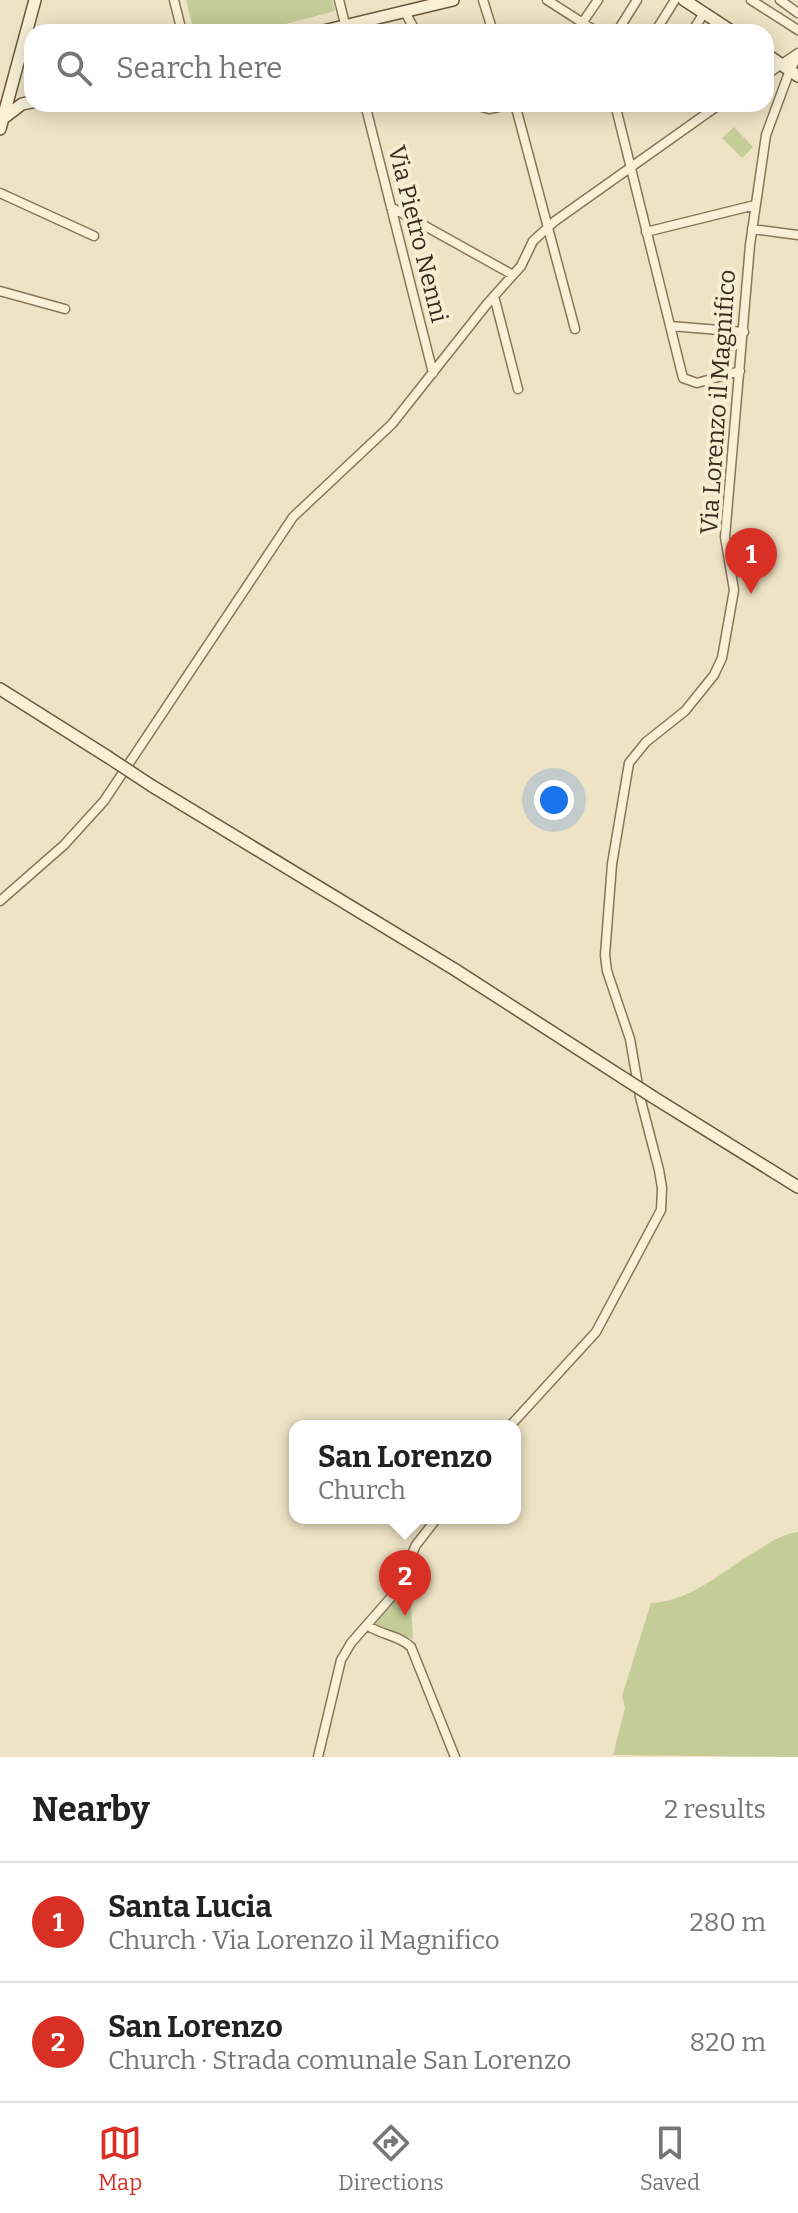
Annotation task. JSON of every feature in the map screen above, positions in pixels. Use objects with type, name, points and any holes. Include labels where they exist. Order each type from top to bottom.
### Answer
[{"type":"main road","points":[[29,24],[35,0]]},
{"type":"main road","points":[[363,24],[405,12],[420,4],[453,0]]},
{"type":"main road","points":[[684,0],[700,7],[722,24]]},
{"type":"main road","points":[[2,124],[24,42]]},
{"type":"main road","points":[[12,88],[16,98],[24,102]]},
{"type":"main road","points":[[2,124],[24,106]]},
{"type":"main road","points":[[0,689],[152,786],[454,969],[798,1187]]},
{"type":"street","points":[[174,0],[180,24]]},
{"type":"street","points":[[339,0],[345,24]]},
{"type":"street","points":[[483,0],[490,24]]},
{"type":"street","points":[[547,0],[586,24]]},
{"type":"street","points":[[583,22],[598,0]]},
{"type":"street","points":[[622,24],[637,0]]},
{"type":"street","points":[[660,24],[675,0]]},
{"type":"street","points":[[751,0],[798,30]]},
{"type":"street","points":[[780,0],[798,13]]},
{"type":"street","points":[[405,12],[412,24]]},
{"type":"street","name":"Via Lorenzo il Magnifico","points":[[515,1420],[596,1332],[661,1210],[659,1170],[640,1097],[628,1030],[607,971],[605,955],[612,864],[629,763],[646,742],[685,711],[714,675],[722,658],[734,590],[725,537],[755,205],[766,135],[798,55]]},
{"type":"street","name":"Via Pietro Nenni","points":[[367,112],[433,373]]},
{"type":"street","points":[[516,112],[575,329]]},
{"type":"street","points":[[617,112],[683,378],[697,383],[740,371]]},
{"type":"street","points":[[0,901],[64,845],[104,801],[293,517],[392,424],[521,266],[533,241],[708,112]]},
{"type":"street","points":[[0,193],[94,236]]},
{"type":"street","points":[[646,232],[755,205]]},
{"type":"street","points":[[391,207],[513,275]]},
{"type":"street","points":[[752,229],[798,235]]},
{"type":"street","points":[[0,291],[65,309]]},
{"type":"street","points":[[494,296],[518,389]]},
{"type":"street","points":[[670,326],[744,332]]},
{"type":"street","points":[[318,1757],[341,1660],[393,1595],[416,1545],[432,1524]]},
{"type":"street","points":[[367,1625],[407,1642],[411,1647],[455,1757]]},
{"type":"green space","points":[[186,0],[332,0],[335,11],[285,24],[192,24]]},
{"type":"green space","points":[[734,127],[753,147],[742,158],[722,138]]},
{"type":"green space","points":[[798,1532],[798,1757],[613,1755],[625,1708],[622,1696],[651,1603],[694,1591],[772,1541]]},
{"type":"green space","points":[[399,1589],[410,1589],[413,1639],[385,1631],[374,1620]]},
{"type":"place","name":"Santa Lucia","points":[[751,594]]},
{"type":"place","name":"San Lorenzo","points":[[405,1616]]}]
